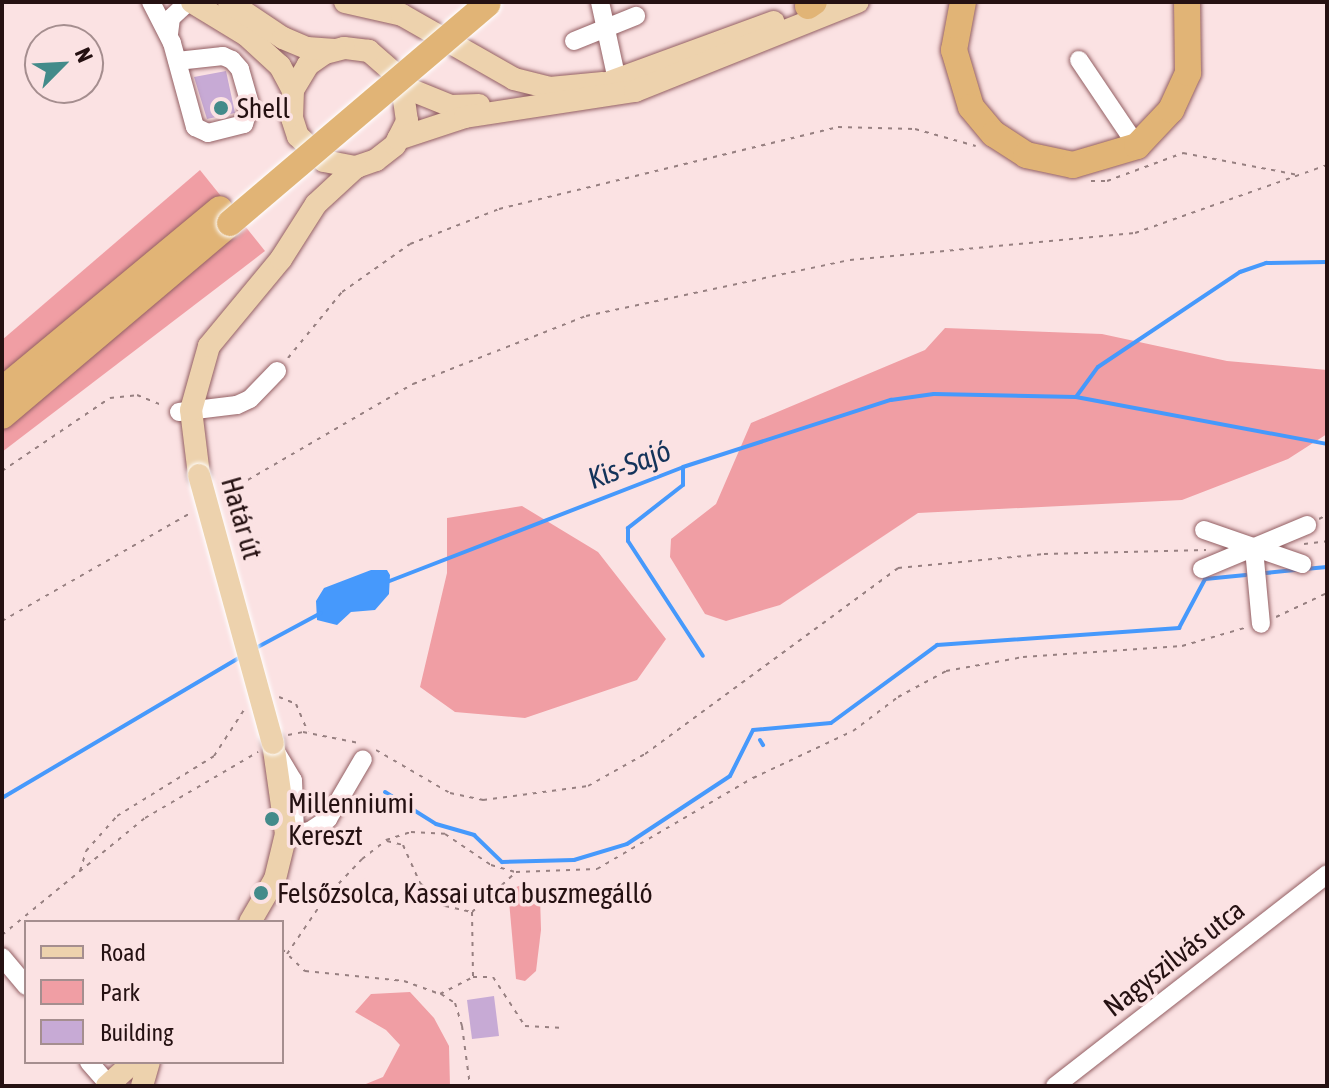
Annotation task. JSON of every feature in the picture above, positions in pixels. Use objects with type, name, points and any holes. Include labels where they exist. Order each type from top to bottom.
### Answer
[{"type":"highway","points":[[963,2],[954,50],[959,81],[971,107],[1006,144],[1038,159],[1073,165],[1137,146],[1166,117],[1183,85],[1191,46],[1187,2]]},
{"type":"highway","points":[[2,416],[225,216],[479,3]]},
{"type":"highway","points":[[2,390],[225,216]]},
{"type":"main road","points":[[190,2],[246,35],[280,66],[293,90]]},
{"type":"main road","points":[[229,2],[283,38],[307,48],[377,55],[397,72],[404,87],[408,113],[398,139],[382,157],[356,167],[324,161],[304,143]]},
{"type":"main road","points":[[345,2],[402,15],[514,79],[550,88],[582,88],[617,80]]},
{"type":"main road","points":[[398,139],[465,117],[635,91],[858,2]]},
{"type":"main road","points":[[404,87],[451,106],[570,94],[617,80],[813,3]]},
{"type":"main road","points":[[316,204],[319,180],[292,118],[293,90],[308,65],[336,50]]},
{"type":"main road","name":"Határ út","points":[[278,869],[291,834],[284,787],[199,475],[185,411],[209,346],[281,259],[316,204],[356,167]]},
{"type":"main road","points":[[251,920],[278,869]]},
{"type":"main road","points":[[122,1085],[133,1064]]},
{"type":"main road","points":[[122,1085],[147,1064]]},
{"type":"street","points":[[151,2],[169,34],[195,127],[208,133],[244,124],[250,104],[240,69],[232,60],[223,56],[177,61]]},
{"type":"street","points":[[169,34],[171,18],[190,2]]},
{"type":"street","points":[[600,2],[617,80]]},
{"type":"street","points":[[574,41],[636,16]]},
{"type":"street","points":[[1079,60],[1137,146]]},
{"type":"street","points":[[185,411],[214,412],[250,399],[277,371]]},
{"type":"street","points":[[1202,569],[1307,525]]},
{"type":"street","points":[[1204,530],[1302,564]]},
{"type":"street","points":[[1254,549],[1261,624]]},
{"type":"street","points":[[271,748],[293,780],[291,834],[310,831],[328,819],[363,759]]},
{"type":"street","points":[[278,869],[276,806],[284,787]]},
{"type":"street","name":"Nagyszilvás utca","points":[[1055,1086],[1327,874]]},
{"type":"street","points":[[2,957],[24,984]]},
{"type":"street","points":[[92,1064],[122,1085]]},
{"type":"path","points":[[277,371],[342,292],[410,244],[499,209],[838,127],[915,129],[989,152]]},
{"type":"path","points":[[1079,181],[1107,181],[1183,153],[1298,175]]},
{"type":"path","points":[[212,501],[413,384],[586,316],[850,260],[1135,233],[1327,165]]},
{"type":"path","points":[[2,471],[110,398],[137,395],[185,411]]},
{"type":"path","points":[[2,621],[199,508]]},
{"type":"path","points":[[1298,544],[1327,541]]},
{"type":"path","points":[[2,935],[145,818],[271,748],[309,733],[345,738],[379,751],[450,793],[483,800],[555,793],[588,786],[645,754],[898,568],[1044,554],[1209,550]]},
{"type":"path","points":[[287,954],[325,898],[386,840],[411,832],[445,834],[491,865],[516,872],[597,869],[753,778],[853,731],[898,697],[946,671],[1023,657],[1182,646],[1261,624],[1327,593]]},
{"type":"path","points":[[268,700],[281,697],[296,704],[309,733]]},
{"type":"path","points":[[80,872],[86,851],[117,816],[214,756],[242,708],[255,704]]},
{"type":"path","points":[[386,840],[403,845],[420,883],[445,906],[472,912]]},
{"type":"path","points":[[473,977],[472,912],[516,872]]},
{"type":"path","points":[[284,951],[305,971],[404,981],[455,1003],[462,1026],[470,1086]]},
{"type":"path","points":[[440,994],[473,977],[493,977],[525,1026],[560,1028]]},
{"type":"green space","points":[[200,170],[265,251],[2,452],[2,340]]},
{"type":"green space","points":[[945,328],[1102,334],[1227,361],[1327,370],[1327,434],[1288,459],[1182,500],[918,513],[780,605],[726,621],[705,614],[670,557],[671,539],[716,504],[751,423],[925,350]]},
{"type":"green space","points":[[522,506],[598,552],[666,639],[637,680],[525,718],[455,712],[420,687],[447,573],[447,518]]},
{"type":"green space","points":[[527,883],[540,898],[541,930],[536,971],[525,981],[516,979],[508,890]]},
{"type":"green space","points":[[410,992],[434,1018],[449,1046],[450,1086],[361,1086],[383,1077],[400,1045],[386,1030],[355,1012],[371,994]]},
{"type":"water","points":[[371,570],[387,570],[390,575],[389,594],[375,610],[351,612],[337,625],[317,620],[316,601],[324,588]]},
{"type":"building","points":[[226,71],[235,113],[207,119],[194,77]]},
{"type":"building","points":[[494,996],[499,1036],[472,1039],[467,1000]]},
{"type":"waterway","points":[[1076,397],[1098,367],[1240,272],[1266,263],[1327,262]]},
{"type":"waterway","name":"Kis-Sajó","points":[[387,582],[683,467],[891,400],[934,394],[1076,397],[1327,444]]},
{"type":"waterway","points":[[683,468],[683,485],[628,528],[628,541],[703,656]]},
{"type":"waterway","points":[[1305,569],[1327,567]]},
{"type":"waterway","points":[[1266,573],[1297,570]]},
{"type":"waterway","points":[[753,730],[831,723],[937,645],[1179,628],[1205,579],[1246,575]]},
{"type":"waterway","name":"Kis-Sajó","points":[[254,649],[321,613]]},
{"type":"waterway","name":"Kis-Sajó","points":[[2,798],[240,657]]},
{"type":"waterway","points":[[385,792],[436,824],[474,835],[502,862],[574,860],[627,844],[730,776],[753,730]]},
{"type":"waterway","points":[[760,740],[763,745]]},
{"type":"place","name":"Shell","points":[[221,108]]},
{"type":"place","name":"Millenniumi Kereszt","points":[[272,819]]},
{"type":"place","name":"Felsőzsolca, Kassai utca buszmegálló","points":[[261,893]]}]
